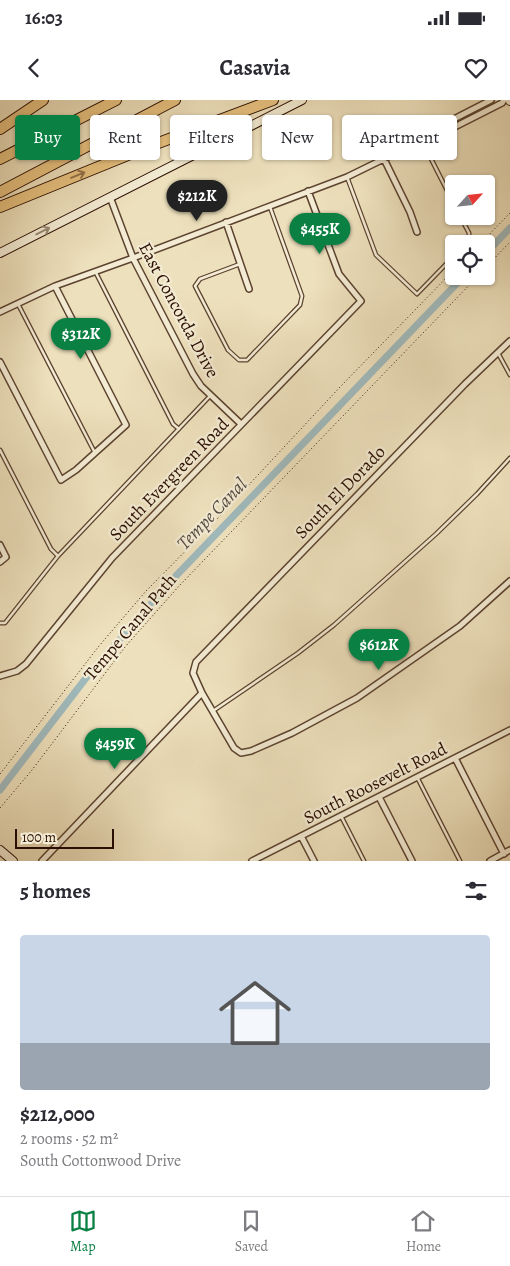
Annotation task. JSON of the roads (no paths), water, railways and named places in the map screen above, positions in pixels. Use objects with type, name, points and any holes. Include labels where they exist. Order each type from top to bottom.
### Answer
[{"type":"highway","points":[[0,129],[43,100]]},
{"type":"highway","points":[[0,159],[116,100]]},
{"type":"highway","points":[[0,192],[175,100]]},
{"type":"highway","points":[[0,207],[145,148],[273,100]]},
{"type":"main road","points":[[0,253],[302,100]]},
{"type":"main road","points":[[0,850],[13,861]]},
{"type":"street","points":[[457,120],[459,116],[491,100]]},
{"type":"street","points":[[457,126],[502,103],[504,100]]},
{"type":"street","points":[[0,312],[55,286],[347,176],[382,160]]},
{"type":"street","points":[[384,160],[410,212],[417,232]]},
{"type":"street","name":"South Evergreen Road","points":[[0,676],[17,671],[26,664],[112,558],[361,301],[339,274],[308,191]]},
{"type":"street","name":"East Concorda Drive","points":[[110,197],[133,258],[194,374],[201,386],[241,424]]},
{"type":"street","points":[[226,222],[249,289]]},
{"type":"street","points":[[0,362],[62,480],[126,426],[55,286]]},
{"type":"street","name":"South El Dorado","points":[[202,694],[194,673],[196,662],[510,341]]},
{"type":"street","points":[[0,545],[6,556],[0,562]]},
{"type":"street","points":[[42,861],[202,694],[234,748],[241,753],[251,752],[292,733],[357,698],[460,626],[510,581]]},
{"type":"street","name":"South Roosevelt Road","points":[[252,861],[266,857],[301,836],[510,730]]},
{"type":"street","points":[[456,758],[504,854]]},
{"type":"street","points":[[379,797],[412,861]]},
{"type":"street","points":[[301,836],[314,861]]},
{"type":"street","points":[[490,861],[510,850]]},
{"type":"lane","points":[[432,160],[445,186]]},
{"type":"lane","points":[[347,176],[376,255],[417,294],[445,265]]},
{"type":"lane","points":[[240,264],[200,279],[196,286],[228,350],[239,360],[247,360],[300,305],[302,296],[270,205]]},
{"type":"lane","points":[[96,271],[173,424],[178,429]]},
{"type":"lane","points":[[18,303],[95,453]]},
{"type":"lane","points":[[498,352],[510,375]]},
{"type":"lane","points":[[0,623],[5,624],[58,556],[211,395]]},
{"type":"lane","points":[[0,450],[51,549],[58,556]]},
{"type":"lane","points":[[212,712],[298,653],[334,625],[436,534],[510,458]]},
{"type":"lane","points":[[417,778],[460,861]]},
{"type":"lane","points":[[341,816],[364,861]]},
{"type":"waterway","name":"Tempe Canal","points":[[495,244],[510,228]]},
{"type":"waterway","name":"Tempe Canal","points":[[0,790],[86,678],[172,580],[455,285]]}]
